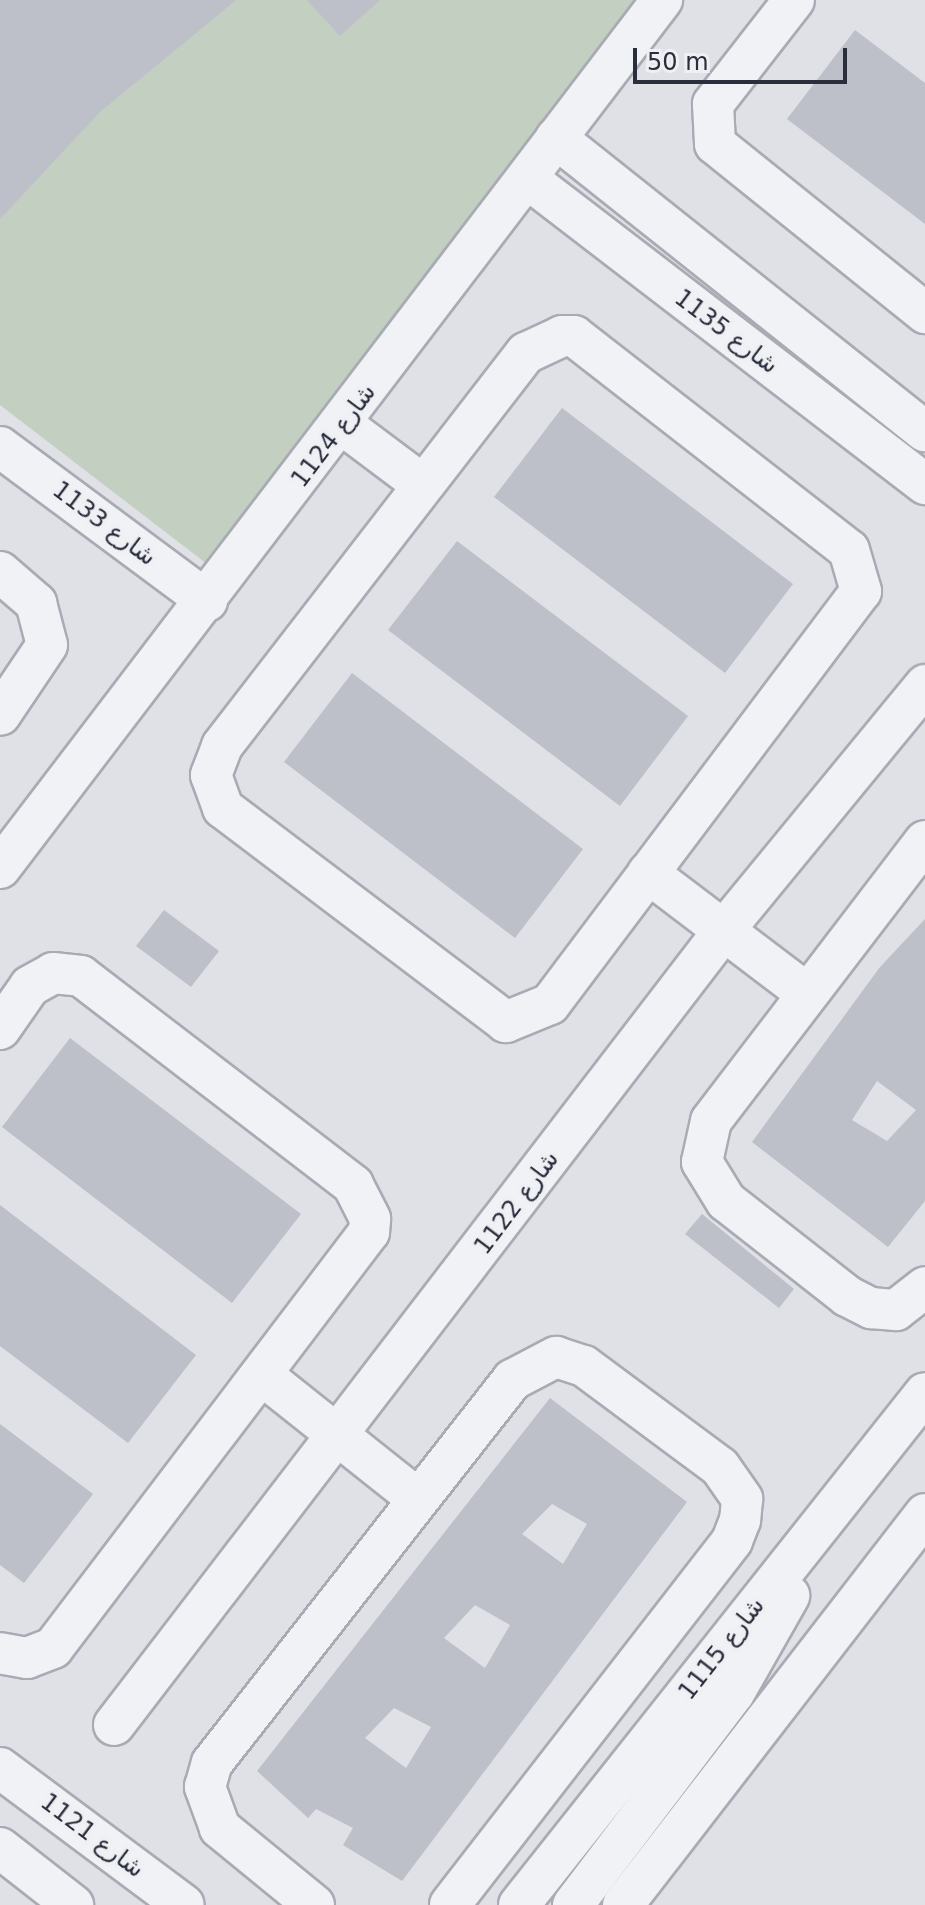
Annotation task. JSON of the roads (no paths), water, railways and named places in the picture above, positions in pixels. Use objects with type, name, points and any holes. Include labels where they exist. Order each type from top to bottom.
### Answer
[{"type":"street","name":"شارع 1124","points":[[0,868],[343,425],[662,0]]},
{"type":"street","points":[[794,0],[713,104],[715,144],[925,313]]},
{"type":"street","name":"شارع 1135","points":[[556,138],[925,431]]},
{"type":"street","name":"شارع 1135","points":[[528,179],[925,484]]},
{"type":"street","points":[[574,336],[849,550],[859,574],[857,604],[550,1004],[506,1022],[236,818],[213,791],[222,746],[423,485],[526,353],[549,338],[574,336]]},
{"type":"street","points":[[343,425],[423,485]]},
{"type":"street","name":"شارع 1133","points":[[0,447],[207,601]]},
{"type":"street","points":[[0,572],[36,603],[47,645],[0,715]]},
{"type":"street","name":"شارع 1122","points":[[114,1725],[339,1436],[724,930],[925,685]]},
{"type":"street","points":[[925,841],[711,1121],[702,1162],[726,1201],[847,1296],[871,1308],[896,1310],[925,1287]]},
{"type":"street","points":[[648,873],[806,993]]},
{"type":"street","points":[[0,1029],[30,986],[53,973],[81,976],[361,1193],[369,1232],[53,1648],[27,1658],[0,1653]]},
{"type":"street","points":[[314,1905],[220,1828],[205,1787],[212,1763],[512,1380],[556,1357],[584,1366],[720,1467],[742,1499],[732,1541],[450,1905]]},
{"type":"street","points":[[262,1375],[418,1499]]},
{"type":"street","name":"شارع 1115","points":[[519,1905],[925,1393]]},
{"type":"street","points":[[573,1905],[734,1693],[852,1484]]},
{"type":"street","points":[[628,1901],[925,1514]]},
{"type":"street","name":"شارع 1121","points":[[0,1768],[184,1905]]},
{"type":"street","points":[[0,1848],[73,1905]]}]
